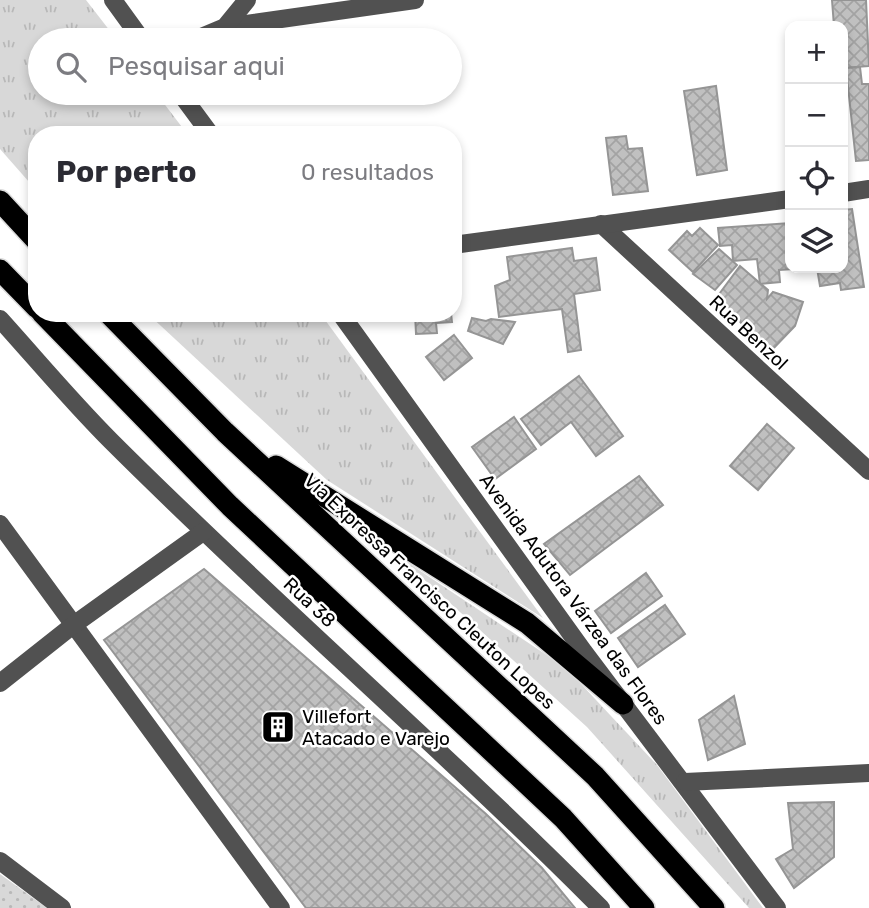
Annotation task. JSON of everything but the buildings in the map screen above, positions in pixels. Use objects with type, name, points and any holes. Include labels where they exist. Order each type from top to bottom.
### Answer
[{"type":"highway","points":[[0,201],[28,231]]},
{"type":"highway","points":[[0,270],[28,299]]},
{"type":"highway","points":[[51,322],[230,506],[563,818],[644,908]]},
{"type":"highway","name":"Via Expressa Francisco Cleuton Lopes","points":[[117,322],[225,432],[595,776],[714,908]]},
{"type":"highway","points":[[225,432],[355,517],[527,623],[623,704]]},
{"type":"street","points":[[113,0],[133,28]]},
{"type":"street","points":[[225,27],[247,0]]},
{"type":"street","points":[[225,27],[415,0]]},
{"type":"street","points":[[189,105],[204,126]]},
{"type":"street","points":[[848,192],[869,189]]},
{"type":"street","points":[[462,244],[785,201]]},
{"type":"street","name":"Rua Benzol","points":[[601,224],[869,471]]},
{"type":"street","name":"Rua 38","points":[[0,319],[108,438],[203,532],[499,805],[601,908]]},
{"type":"street","name":"Avenida Adutora Várzea das Flores","points":[[347,322],[623,704],[685,782],[777,908]]},
{"type":"street","points":[[0,524],[72,626],[281,908]]},
{"type":"street","points":[[0,683],[72,626],[203,532]]},
{"type":"street","points":[[685,782],[869,773]]},
{"type":"street","points":[[0,861],[62,908]]},
{"type":"green space","points":[[0,0],[86,0],[108,28],[28,28],[28,105],[165,105],[181,126],[28,126],[28,181],[0,149]]},
{"type":"green space","points":[[157,322],[327,322],[543,618],[327,480]]},
{"type":"green space","points":[[398,556],[566,668],[657,765],[763,908],[749,908],[587,727]]},
{"type":"green space","points":[[0,874],[47,908],[0,908]]},
{"type":"place","name":"Villefort Atacado e Varejo","points":[[278,727]]}]
